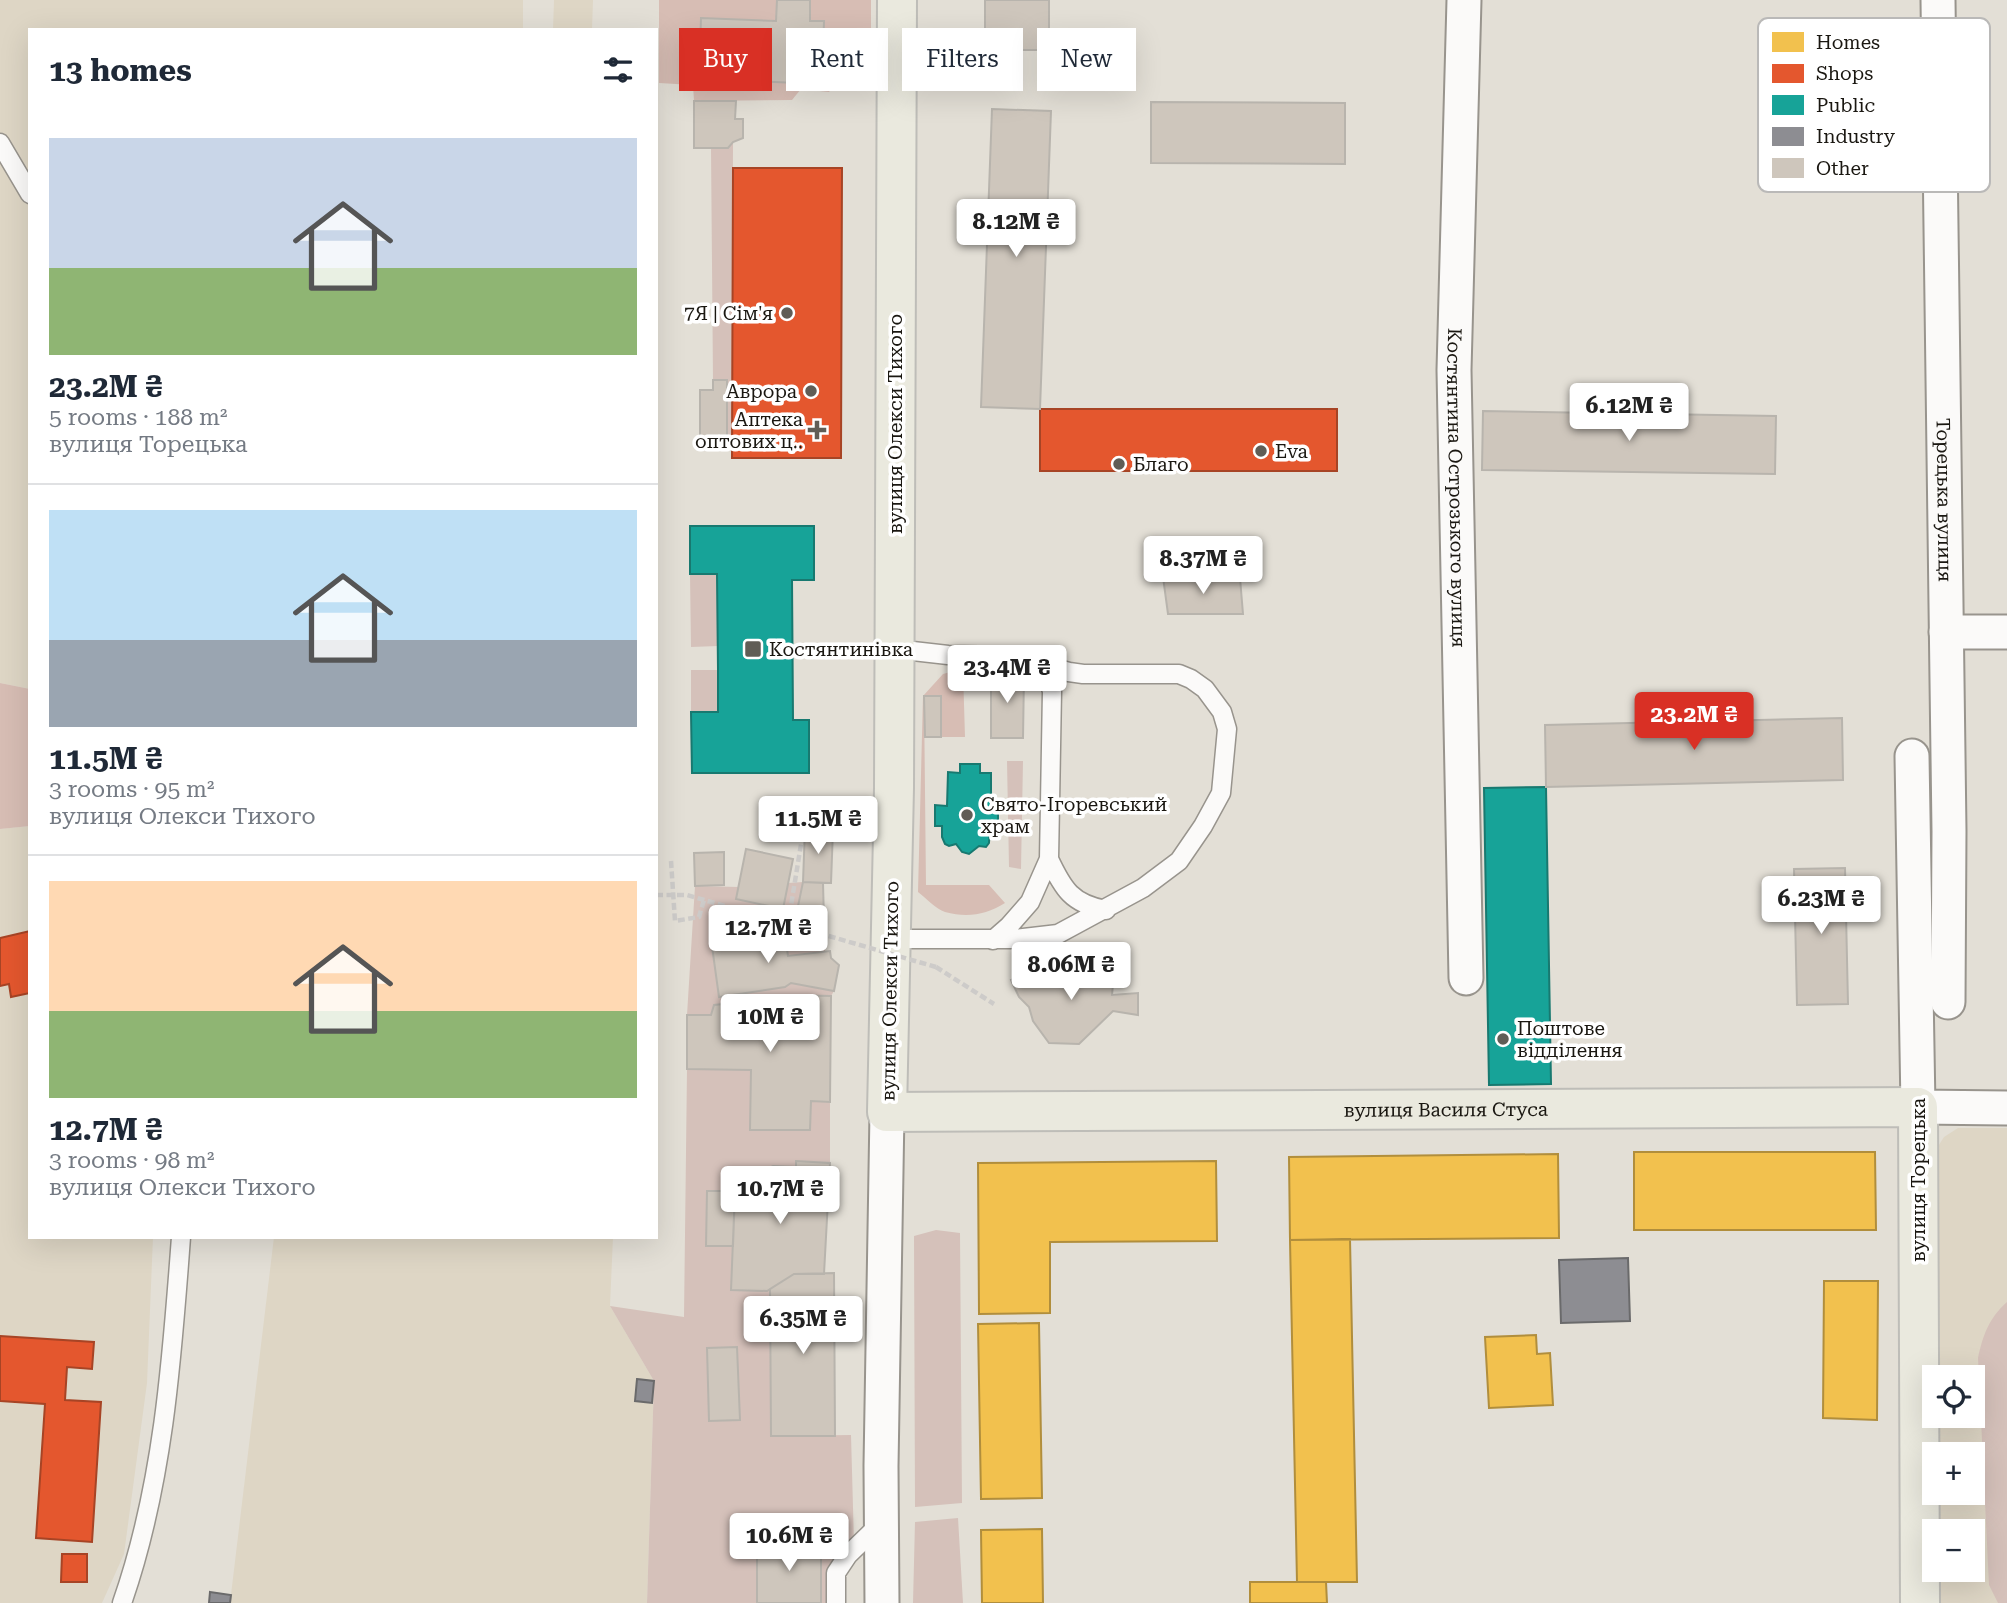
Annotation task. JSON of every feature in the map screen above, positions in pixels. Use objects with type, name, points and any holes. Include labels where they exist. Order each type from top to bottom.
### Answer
[{"type":"main road","name":"вулиця Олекси Тихого","points":[[887,1112],[895,649],[897,0]]},
{"type":"main road","name":"вулиця Василя Стуса","points":[[887,1112],[1918,1107]]},
{"type":"main road","name":"вулиця Торецька","points":[[1918,1107],[1920,1603]]},
{"type":"street","name":"Костянтина Острозького вулиця","points":[[1464,0],[1454,370],[1466,978]]},
{"type":"street","name":"Торецька вулиця","points":[[1938,0],[1938,18]]},
{"type":"street","name":"Торецька вулиця","points":[[1940,192],[1948,1002]]},
{"type":"street","points":[[1946,632],[2007,632]]},
{"type":"street","name":"вулиця Торецька","points":[[1912,756],[1918,1107]]},
{"type":"street","name":"вулиця Василя Стуса","points":[[1918,1107],[2007,1108]]},
{"type":"street","name":"вулиця Олекси Тихого","points":[[883,1603],[881,1522],[887,1112]]},
{"type":"lane","points":[[0,143],[28,191]]},
{"type":"lane","points":[[891,939],[993,940],[1058,934],[1143,888],[1178,861],[1222,793],[1227,729],[1222,712],[1205,689],[1179,674],[1083,674],[1010,656],[895,649]]},
{"type":"lane","points":[[993,940],[1030,902],[1049,859],[1052,691],[1042,663]]},
{"type":"lane","points":[[1049,859],[1063,887],[1086,906],[1106,910]]},
{"type":"lane","points":[[122,1603],[138,1559],[165,1417],[181,1239]]},
{"type":"lane","points":[[836,1603],[836,1573],[849,1555],[881,1522]]},
{"type":"path","points":[[788,924],[804,826]]},
{"type":"path","points":[[671,861],[675,920],[699,916],[704,900]]},
{"type":"path","points":[[658,895],[687,895],[936,967],[993,1004]]},
{"type":"shaded area","points":[[0,0],[523,0],[523,28],[28,28],[28,689],[0,683]]},
{"type":"shaded area","points":[[554,0],[593,0],[592,28],[553,28]]},
{"type":"shaded area","points":[[659,0],[871,0],[871,28],[786,28],[786,91],[799,91],[792,100],[694,101],[693,91],[772,91],[772,28],[679,28],[679,84],[659,83]]},
{"type":"shaded area","points":[[733,142],[732,450],[727,450],[727,380],[713,380],[711,148],[728,148]]},
{"type":"shaded area","points":[[690,574],[717,574],[718,646],[691,647]]},
{"type":"shaded area","points":[[691,670],[718,670],[718,712],[691,712]]},
{"type":"shaded area","points":[[963,671],[965,737],[941,737],[941,696],[924,697],[926,885],[989,885],[1005,903],[983,913],[969,915],[942,911],[918,892],[923,696],[943,674]]},
{"type":"shaded area","points":[[0,683],[28,689],[28,826],[0,829]]},
{"type":"shaded area","points":[[1007,761],[1023,761],[1021,869],[1009,867]]},
{"type":"shaded area","points":[[28,826],[28,1239],[153,1239],[147,1383],[124,1554],[102,1603],[0,1603],[0,829]]},
{"type":"shaded area","points":[[803,882],[797,910],[824,921],[825,952],[788,956],[783,929],[711,939],[719,996],[785,987],[791,983],[834,991],[831,996],[785,995],[782,998],[711,1015],[687,1015],[695,886],[739,887],[736,899],[783,909],[788,883]]},
{"type":"shaded area","points":[[687,1069],[751,1070],[750,1130],[810,1130],[811,1101],[830,1102],[830,1163],[797,1161],[796,1167],[776,1167],[762,1171],[735,1191],[707,1191],[706,1246],[733,1246],[731,1290],[770,1289],[771,1436],[851,1435],[854,1543],[829,1603],[821,1603],[821,1547],[798,1538],[757,1549],[757,1603],[647,1603],[654,1381],[610,1306],[684,1317]],"holes":[[[737,1347],[709,1420],[707,1348]]]},
{"type":"shaded area","points":[[1958,1128],[2007,1128],[2007,1603],[1940,1603],[1939,1582],[1985,1582],[1985,1519],[1939,1519],[1939,1505],[1985,1505],[1985,1442],[1938,1442],[1938,1428],[1985,1428],[1985,1365],[1937,1365],[1935,1151],[1944,1137]]},
{"type":"shaded area","points":[[936,1230],[960,1233],[962,1503],[915,1507],[914,1236]]},
{"type":"shaded area","points":[[274,1239],[613,1239],[610,1306],[654,1381],[647,1603],[230,1603]]},
{"type":"shaded area","points":[[2007,1302],[2007,1603],[1998,1603],[1989,1585],[1985,1442],[1982,1442],[1981,1428],[1985,1428],[1985,1365],[1978,1365],[1978,1358],[1988,1327]]},
{"type":"shaded area","points":[[958,1518],[963,1603],[913,1603],[915,1522]]},
{"type":"building: Homes","points":[[1634,1152],[1875,1152],[1876,1230],[1634,1230]]},
{"type":"building: Homes","points":[[1558,1154],[1559,1238],[1290,1240],[1289,1157]]},
{"type":"building: Homes","points":[[1216,1161],[1217,1241],[1050,1242],[1050,1313],[979,1314],[978,1163]]},
{"type":"building: Homes","points":[[1350,1239],[1357,1582],[1297,1582],[1290,1240]]},
{"type":"building: Homes","points":[[1824,1281],[1878,1281],[1877,1420],[1823,1418]]},
{"type":"building: Homes","points":[[1039,1323],[1042,1498],[981,1499],[978,1324]]},
{"type":"building: Homes","points":[[1536,1335],[1537,1354],[1550,1353],[1553,1405],[1489,1408],[1485,1337]]},
{"type":"building: Homes","points":[[1042,1529],[1043,1603],[982,1603],[981,1530]]},
{"type":"building: Homes","points":[[1250,1582],[1326,1582],[1327,1603],[1250,1603]]},
{"type":"building: Shops","points":[[733,168],[842,168],[841,458],[732,458]]},
{"type":"building: Shops","points":[[1040,409],[1337,409],[1337,471],[1040,471]]},
{"type":"building: Shops","points":[[28,931],[28,993],[11,997],[9,984],[0,986],[0,938]]},
{"type":"building: Shops","points":[[0,1336],[94,1342],[92,1369],[67,1367],[65,1400],[101,1402],[92,1542],[36,1538],[45,1404],[0,1401]]},
{"type":"building: Shops","points":[[62,1554],[87,1554],[87,1582],[61,1582]]},
{"type":"building: Public","points":[[690,526],[814,526],[814,580],[792,580],[793,720],[809,720],[809,773],[692,773],[691,712],[718,712],[718,670],[717,574],[690,574]]},
{"type":"building: Public","name":"Свято-Ігоревський храм","points":[[960,764],[980,764],[980,773],[991,773],[991,806],[998,806],[998,823],[990,824],[989,843],[986,847],[979,846],[969,854],[962,852],[956,844],[945,844],[942,826],[935,826],[935,805],[947,806],[948,772],[960,773]]},
{"type":"building: Public","points":[[1546,787],[1551,1084],[1489,1085],[1484,788]]},
{"type":"building: Industry","points":[[1628,1258],[1630,1321],[1561,1323],[1559,1260]]},
{"type":"building: Industry","points":[[637,1379],[654,1381],[652,1403],[635,1401]]},
{"type":"building: Industry","points":[[210,1592],[231,1595],[230,1603],[209,1603]]},
{"type":"building: Other","points":[[777,0],[810,0],[810,21],[824,21],[824,28],[786,28],[786,83],[772,82],[772,28],[701,28],[701,18],[776,21]]},
{"type":"building: Other","points":[[985,0],[1049,0],[1049,28],[1037,28],[1037,50],[1023,50],[1023,28],[985,28]]},
{"type":"building: Other","points":[[694,101],[736,101],[735,119],[743,119],[743,138],[733,142],[728,148],[694,148]]},
{"type":"building: Other","points":[[1151,102],[1345,103],[1345,164],[1151,163]]},
{"type":"building: Other","points":[[992,109],[1051,111],[1040,409],[981,407]]},
{"type":"building: Other","points":[[713,380],[727,380],[727,450],[700,450],[700,390],[713,390]]},
{"type":"building: Other","points":[[1483,411],[1776,416],[1775,474],[1482,470]]},
{"type":"building: Other","points":[[1163,577],[1240,578],[1243,614],[1168,614]]},
{"type":"building: Other","points":[[991,672],[1024,674],[1023,738],[991,738]]},
{"type":"building: Other","points":[[924,696],[941,696],[941,737],[925,737]]},
{"type":"building: Other","points":[[1842,718],[1843,780],[1546,787],[1545,725]]},
{"type":"building: Other","points":[[805,828],[833,829],[831,883],[803,882]]},
{"type":"building: Other","points":[[746,849],[793,859],[783,909],[736,899]]},
{"type":"building: Other","points":[[724,852],[724,885],[695,886],[694,853]]},
{"type":"building: Other","points":[[1845,868],[1848,1004],[1797,1005],[1794,869]]},
{"type":"building: Other","points":[[803,882],[823,883],[824,921],[797,911]]},
{"type":"building: Other","points":[[784,929],[788,956],[830,951],[831,958],[839,965],[834,991],[791,983],[785,987],[719,997],[711,939]]},
{"type":"building: Other","points":[[1070,959],[1090,977],[1114,974],[1112,995],[1138,993],[1138,1015],[1113,1011],[1079,1044],[1049,1043],[1033,1021],[1029,1007],[1019,997],[1011,980],[1029,972],[1051,978]]},
{"type":"building: Other","points":[[785,995],[831,996],[830,1102],[811,1101],[810,1130],[750,1130],[751,1070],[687,1069],[687,1015],[711,1015],[714,1005],[782,998]]},
{"type":"building: Other","points":[[796,1161],[830,1163],[824,1274],[794,1274],[767,1291],[731,1290],[735,1191],[755,1175],[773,1166],[796,1167]]},
{"type":"building: Other","points":[[707,1191],[735,1191],[733,1246],[706,1246]]},
{"type":"building: Other","points":[[834,1273],[835,1436],[771,1436],[770,1289],[794,1274]]},
{"type":"building: Other","points":[[737,1347],[740,1420],[709,1421],[707,1348]]},
{"type":"building: Other","points":[[798,1538],[821,1547],[821,1603],[757,1603],[757,1549]]},
{"type":"place","name":"7Я | Сім'я","points":[[787,313]]},
{"type":"place","name":"Аврора","points":[[811,391]]},
{"type":"place","name":"Аптека оптових ц‥","points":[[817,430]]},
{"type":"place","name":"Eva","points":[[1261,451]]},
{"type":"place","name":"Благо","points":[[1119,464]]},
{"type":"place","name":"Костянтинівка","points":[[753,649]]},
{"type":"place","name":"Свято-Ігоревський храм","points":[[967,815]]},
{"type":"place","name":"Поштове відділення","points":[[1503,1039]]}]
